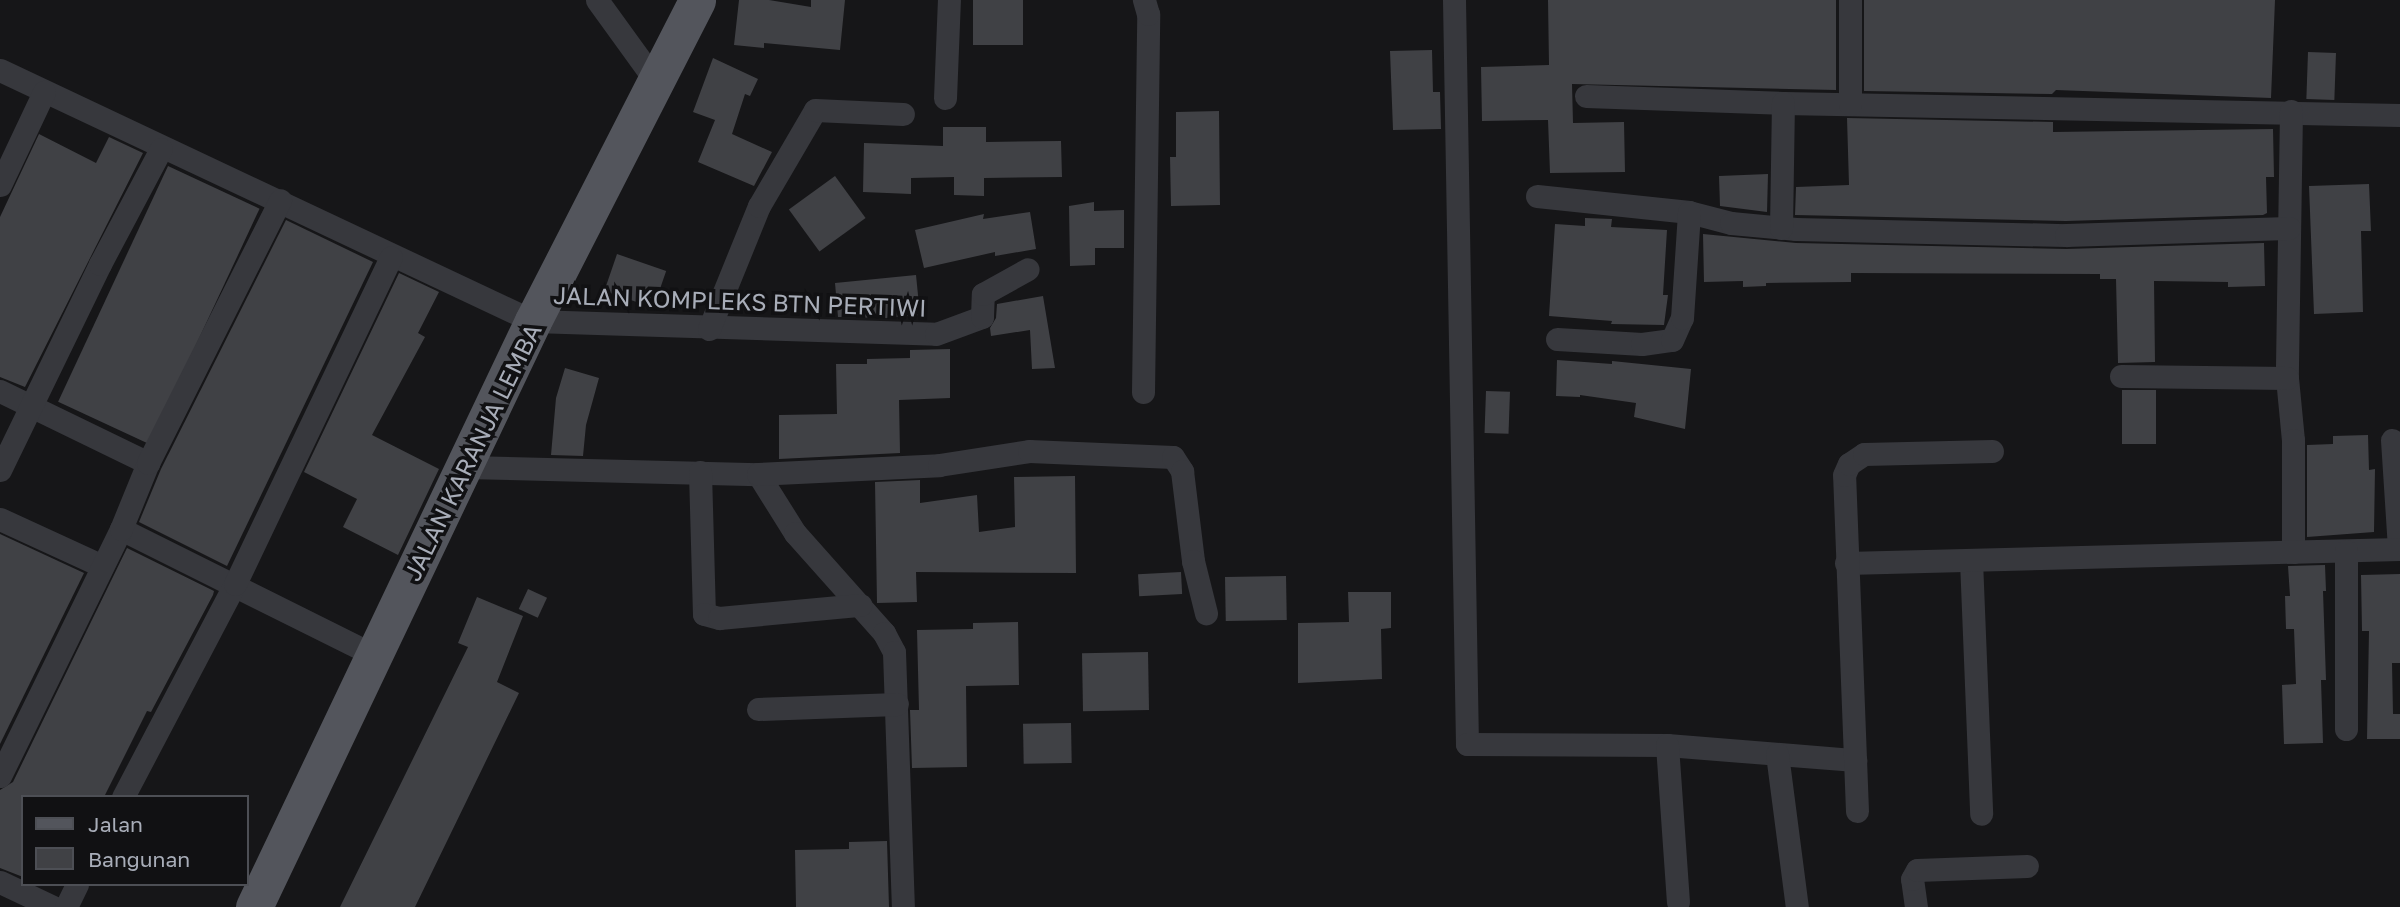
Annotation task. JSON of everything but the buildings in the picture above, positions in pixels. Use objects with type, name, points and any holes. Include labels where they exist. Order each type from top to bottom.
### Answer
[{"type":"main road","name":"JALAN KARANJA LEMBA","points":[[254,907],[533,321],[697,0]]},
{"type":"street","points":[[597,0],[655,80]]},
{"type":"street","points":[[945,97],[949,0]]},
{"type":"street","points":[[1143,392],[1148,14],[1144,0]]},
{"type":"street","points":[[1454,0],[1467,744],[1667,745],[1854,760]]},
{"type":"street","points":[[1850,0],[1850,104]]},
{"type":"street","name":"JALAN KOMPLEKS BTN PERTIWI","points":[[0,70],[161,149],[279,200],[391,257],[533,321],[709,329],[936,334],[982,317],[983,294],[1028,269]]},
{"type":"street","points":[[0,185],[44,92]]},
{"type":"street","points":[[1586,96],[1783,103],[2400,115]]},
{"type":"street","points":[[1781,228],[1783,103]]},
{"type":"street","points":[[709,329],[760,206],[815,110],[903,114]]},
{"type":"street","points":[[2291,111],[2287,378],[2292,440],[2293,552]]},
{"type":"street","points":[[0,470],[100,264],[161,149]]},
{"type":"street","points":[[1537,196],[1689,212],[1731,223],[1781,228],[2066,235],[2289,228]]},
{"type":"street","points":[[0,776],[121,529],[148,463],[279,200]]},
{"type":"street","points":[[1557,339],[1642,344],[1672,340],[1682,318],[1689,212]]},
{"type":"street","points":[[124,795],[235,584],[391,257]]},
{"type":"street","points":[[2120,376],[2287,378]]},
{"type":"street","points":[[0,391],[148,463]]},
{"type":"street","points":[[1846,563],[2400,549],[2392,440]]},
{"type":"street","points":[[465,467],[758,474],[939,465],[1029,451],[1173,457],[1182,471],[1193,561],[1206,614]]},
{"type":"street","points":[[1857,811],[1844,475],[1856,457],[1864,454],[1992,451]]},
{"type":"street","points":[[701,472],[704,614],[719,618],[860,606]]},
{"type":"street","points":[[758,474],[795,533],[884,633],[894,652],[903,907]]},
{"type":"street","points":[[0,519],[102,566]]},
{"type":"street","points":[[121,529],[374,655]]},
{"type":"street","points":[[2346,551],[2346,729]]},
{"type":"street","points":[[1970,560],[1981,814]]},
{"type":"street","points":[[758,709],[897,704]]},
{"type":"street","points":[[1667,745],[1678,902]]},
{"type":"street","points":[[1777,754],[1797,907]]},
{"type":"street","points":[[1916,907],[1912,879],[1917,870],[2027,866]]},
{"type":"street","points":[[0,881],[53,907]]},
{"type":"street","points":[[66,907],[77,886]]}]
